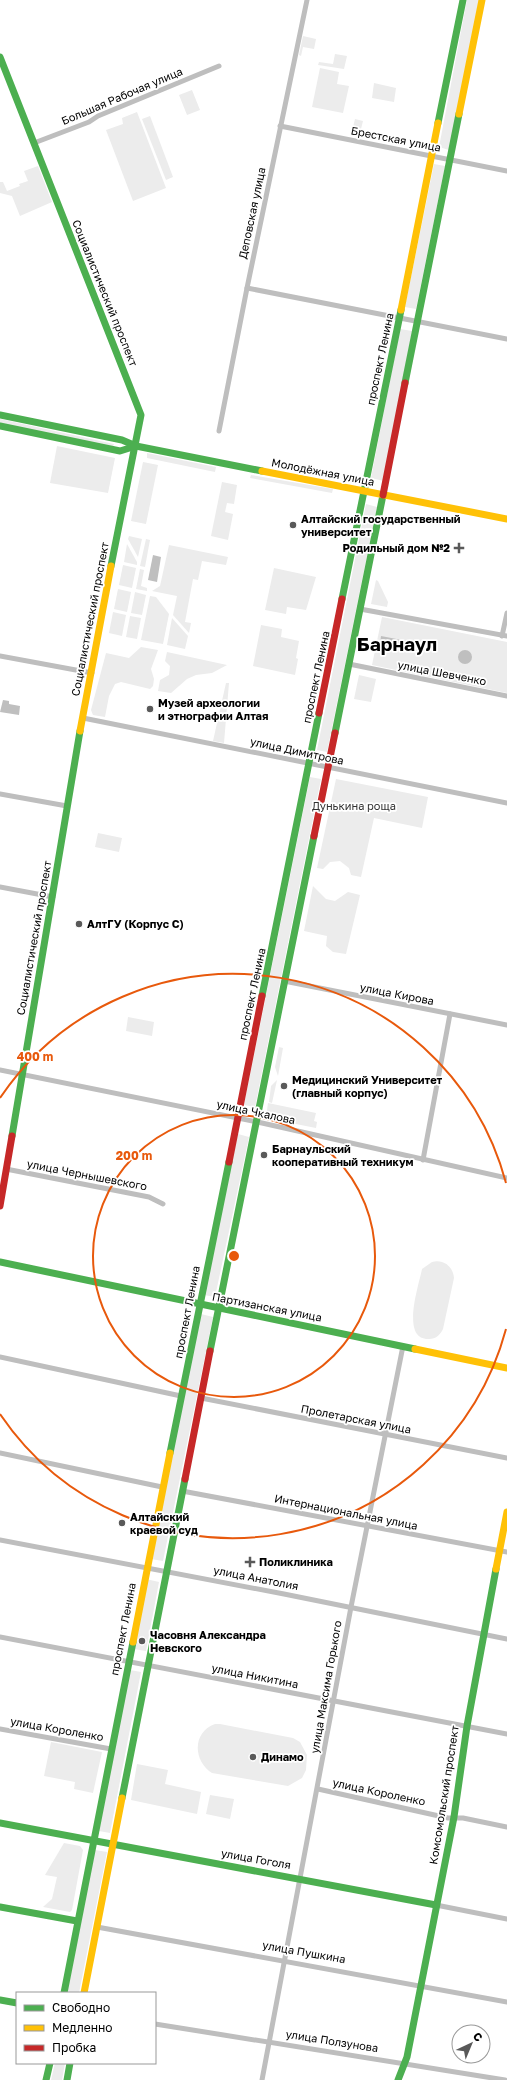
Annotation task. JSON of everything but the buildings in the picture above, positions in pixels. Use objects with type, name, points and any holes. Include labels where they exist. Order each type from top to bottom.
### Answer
[{"type":"main road","name":"проспект Ленина","points":[[64,1992],[162,1487],[310,764],[463,0]]},
{"type":"main road","points":[[84,1992],[148,1666],[170,1572],[182,1491],[255,1122],[328,768],[482,0]]},
{"type":"main road","name":"Социалистический проспект","points":[[0,57],[138,407],[140,421],[105,597],[67,806],[53,897],[0,1206]]},
{"type":"main road","name":"Молодёжная улица","points":[[0,415],[122,440],[136,446],[507,519]]},
{"type":"main road","name":"Молодёжная улица","points":[[0,426],[120,450],[136,446]]},
{"type":"main road","name":"Партизанская улица","points":[[0,1262],[507,1368]]},
{"type":"main road","name":"Комсомольский проспект","points":[[398,2080],[407,2057],[454,1817],[467,1726],[484,1634],[503,1551],[507,1512]]},
{"type":"main road","name":"улица Гоголя","points":[[0,1822],[93,1841],[300,1878],[436,1905]]},
{"type":"main road","points":[[0,1907],[78,1921]]},
{"type":"main road","points":[[0,2000],[16,2002]]},
{"type":"main road","points":[[46,2080],[50,2064]]},
{"type":"main road","points":[[67,2080],[70,2064]]},
{"type":"street","name":"Деповская улица","points":[[219,431],[246,288],[307,0]]},
{"type":"street","name":"Большая Рабочая улица","points":[[34,143],[89,122],[98,116],[219,66]]},
{"type":"street","name":"Брестская улица","points":[[280,126],[507,171]]},
{"type":"street","points":[[246,288],[507,338]]},
{"type":"street","points":[[360,609],[505,636],[507,613]]},
{"type":"street","points":[[0,656],[92,673]]},
{"type":"street","name":"улица Шевченко","points":[[349,664],[507,696]]},
{"type":"street","name":"улица Димитрова","points":[[83,718],[507,803]]},
{"type":"street","points":[[0,794],[67,806]]},
{"type":"street","points":[[0,887],[53,897]]},
{"type":"street","name":"улица Кирова","points":[[284,981],[507,1025]]},
{"type":"street","points":[[423,1160],[450,1014]]},
{"type":"street","name":"улица Чкалова","points":[[0,1070],[238,1118],[507,1178]]},
{"type":"street","name":"улица Чернышевского","points":[[6,1169],[149,1197],[163,1204]]},
{"type":"street","name":"улица Максима Горького","points":[[262,2080],[318,1789],[351,1607],[403,1346]]},
{"type":"street","points":[[0,1357],[181,1396]]},
{"type":"street","name":"Пролетарская улица","points":[[201,1398],[507,1458]]},
{"type":"street","points":[[0,1453],[162,1487]]},
{"type":"street","name":"Интернациональная улица","points":[[182,1491],[503,1551]]},
{"type":"street","name":"улица Анатолия","points":[[0,1540],[351,1607],[507,1639]]},
{"type":"street","name":"улица Никитина","points":[[0,1637],[507,1734]]},
{"type":"street","name":"улица Короленко","points":[[0,1729],[111,1749]]},
{"type":"street","name":"улица Короленко","points":[[318,1789],[448,1818],[454,1817],[507,1827]]},
{"type":"street","name":"улица Гоголя","points":[[436,1905],[507,1919]]},
{"type":"street","name":"улица Пушкина","points":[[97,1927],[285,1960],[507,2002]]},
{"type":"street","name":"улица Ползунова","points":[[156,2024],[505,2080]]},
{"type":"green space","points":[[467,0],[479,0],[449,150],[439,147]]},
{"type":"green space","points":[[303,36],[316,39],[314,49],[303,47],[301,56],[299,55]]},
{"type":"green space","points":[[335,54],[347,56],[344,69],[318,65],[319,62],[333,64]]},
{"type":"green space","points":[[320,68],[339,72],[337,84],[349,86],[343,113],[312,107]]},
{"type":"green space","points":[[374,83],[396,88],[394,102],[372,98]]},
{"type":"green space","points":[[192,90],[200,110],[187,115],[179,95]]},
{"type":"green space","points":[[137,112],[166,188],[133,201],[106,130],[123,124],[122,118]]},
{"type":"green space","points":[[150,116],[173,177],[166,180],[142,119]]},
{"type":"green space","points":[[355,119],[363,121],[360,133],[352,131]]},
{"type":"green space","points":[[434,164],[445,166],[416,309],[405,307]]},
{"type":"green space","points":[[38,166],[52,202],[20,216],[12,196],[0,193],[0,182],[3,182],[7,191],[20,186],[19,184],[28,181],[24,171]]},
{"type":"green space","points":[[400,329],[412,331],[384,481],[371,478]]},
{"type":"green space","points":[[0,419],[114,444],[113,447],[0,424]]},
{"type":"green space","points":[[57,446],[115,458],[108,493],[50,483]]},
{"type":"green space","points":[[147,453],[216,467],[215,472],[147,458]]},
{"type":"green space","points":[[143,462],[158,465],[146,524],[131,521]]},
{"type":"green space","points":[[251,475],[333,489],[332,493],[250,478]]},
{"type":"green space","points":[[222,482],[237,485],[234,504],[227,503],[225,512],[233,514],[228,540],[211,536]]},
{"type":"green space","points":[[366,504],[377,507],[327,752],[317,750]]},
{"type":"green space","points":[[129,536],[142,539],[138,557],[128,539]]},
{"type":"green space","points":[[146,539],[150,540],[145,567],[140,566]]},
{"type":"green space","points":[[127,544],[137,562],[137,565],[124,562]]},
{"type":"green space","points":[[169,545],[228,557],[226,565],[202,561],[198,580],[193,579],[185,622],[191,623],[189,633],[173,615],[177,596],[152,591],[160,586]]},
{"type":"green space","points":[[123,565],[136,568],[132,588],[119,585]]},
{"type":"green space","points":[[274,568],[316,577],[306,610],[287,607],[286,614],[265,610]]},
{"type":"green space","points":[[140,569],[144,570],[141,586],[147,588],[147,591],[136,589]]},
{"type":"green space","points":[[376,580],[378,581],[388,602],[387,607],[371,604]]},
{"type":"green space","points":[[118,589],[131,592],[127,612],[114,609]]},
{"type":"green space","points":[[135,592],[146,595],[142,615],[131,613]]},
{"type":"green space","points":[[150,596],[156,597],[169,614],[163,644],[141,640]]},
{"type":"green space","points":[[113,612],[126,615],[122,636],[109,633]]},
{"type":"green space","points":[[130,616],[141,618],[137,639],[126,637]]},
{"type":"green space","points":[[382,617],[507,642],[507,693],[372,665]]},
{"type":"green space","points":[[172,618],[188,636],[185,649],[167,645]]},
{"type":"green space","points":[[261,625],[282,629],[281,637],[299,641],[295,675],[253,666]]},
{"type":"green space","points":[[141,647],[158,650],[151,669],[154,679],[153,686],[150,689],[121,682],[115,684],[109,696],[105,717],[93,715],[91,710],[106,653],[129,658]]},
{"type":"green space","points":[[167,652],[227,665],[212,673],[196,675],[187,679],[171,693],[158,691],[160,680],[169,675],[170,666],[165,661]]},
{"type":"green space","points":[[359,675],[376,679],[371,702],[354,699]]},
{"type":"green space","points":[[226,683],[229,683],[224,743],[213,741]]},
{"type":"green space","points":[[310,777],[321,779],[255,1107],[244,1105]]},
{"type":"green space","name":"Дунькина роща","points":[[336,779],[428,797],[422,828],[374,818],[361,877],[351,875],[349,868],[340,861],[330,862],[323,869],[317,868]]},
{"type":"green space","points":[[98,833],[122,838],[119,852],[95,847]]},
{"type":"green space","points":[[313,886],[326,899],[335,901],[348,892],[360,895],[346,954],[333,952],[326,946],[327,936],[304,931]]},
{"type":"green space","points":[[128,1017],[154,1022],[152,1036],[126,1031]]},
{"type":"green space","points":[[279,1047],[283,1048],[278,1076],[275,1067]]},
{"type":"green space","points":[[277,1080],[272,1103],[269,1102],[271,1086]]},
{"type":"green space","points":[[268,1103],[316,1113],[314,1121],[317,1122],[316,1128],[266,1118]]},
{"type":"green space","points":[[238,1134],[249,1137],[215,1297],[204,1295]]},
{"type":"green space","points":[[436,1261],[447,1264],[452,1270],[454,1278],[443,1329],[438,1336],[429,1339],[420,1337],[415,1331],[413,1322],[415,1298],[422,1269]]},
{"type":"green space","points":[[201,1314],[213,1317],[163,1561],[151,1559]]},
{"type":"green space","points":[[146,1579],[159,1582],[146,1651],[133,1649]]},
{"type":"green space","points":[[130,1670],[141,1672],[110,1833],[99,1831]]},
{"type":"green space","name":"Динамо","points":[[215,1724],[293,1738],[300,1742],[307,1755],[306,1770],[302,1778],[288,1786],[212,1773],[201,1761],[198,1747],[202,1733],[207,1728]]},
{"type":"green space","points":[[51,1742],[102,1752],[93,1793],[74,1789],[75,1782],[44,1776]]},
{"type":"green space","points":[[137,1764],[168,1770],[165,1784],[201,1792],[197,1814],[131,1800]]},
{"type":"green space","points":[[210,1795],[234,1799],[230,1819],[206,1814]]},
{"type":"green space","points":[[64,1843],[80,1846],[83,1850],[72,1910],[70,1912],[43,1907],[52,1899],[57,1877],[45,1875]]},
{"type":"green space","points":[[95,1850],[107,1852],[79,1992],[67,1992]]},
{"type":"green space","points":[[55,2064],[65,2064],[62,2080],[51,2080]]},
{"type":"shaded area","points":[[153,555],[161,557],[157,582],[148,580]]},
{"type":"shaded area","points":[[381,636],[412,642],[411,651],[380,645]]},
{"type":"shaded area","points":[[462,650],[468,650],[472,654],[472,660],[468,664],[462,664],[458,660],[458,654]]},
{"type":"shaded area","points":[[3,700],[9,701],[9,704],[20,706],[19,715],[0,712]]},
{"type":"traffic: fast","points":[[438,123],[463,0]]},
{"type":"traffic: fast","points":[[0,57],[141,415],[111,566]]},
{"type":"traffic: fast","points":[[405,383],[459,114]]},
{"type":"traffic: fast","points":[[342,599],[401,310]]},
{"type":"traffic: fast","points":[[0,415],[122,440],[136,446],[262,471]]},
{"type":"traffic: fast","points":[[0,426],[120,451],[136,446]]},
{"type":"traffic: fast","points":[[335,733],[383,495]]},
{"type":"traffic: fast","points":[[262,996],[319,713]]},
{"type":"traffic: fast","points":[[12,1136],[80,731]]},
{"type":"traffic: fast","points":[[210,1351],[314,836]]},
{"type":"traffic: fast","points":[[170,1453],[229,1162]]},
{"type":"traffic: fast","points":[[0,1262],[415,1349]]},
{"type":"traffic: fast","points":[[122,1798],[185,1479]]},
{"type":"traffic: fast","points":[[398,2080],[407,2057],[454,1817],[467,1726],[496,1569]]},
{"type":"traffic: fast","points":[[64,1992],[133,1642]]},
{"type":"traffic: fast","points":[[0,1823],[436,1905]]},
{"type":"traffic: fast","points":[[0,1907],[77,1921]]},
{"type":"traffic: fast","points":[[0,2000],[16,2003]]},
{"type":"traffic: fast","points":[[46,2080],[50,2064]]},
{"type":"traffic: fast","points":[[67,2080],[70,2064]]},
{"type":"traffic: slow","points":[[459,114],[482,0]]},
{"type":"traffic: slow","points":[[401,310],[438,123]]},
{"type":"traffic: slow","points":[[262,471],[507,519]]},
{"type":"traffic: slow","points":[[80,731],[111,566]]},
{"type":"traffic: slow","points":[[415,1349],[507,1368]]},
{"type":"traffic: slow","points":[[133,1642],[170,1453]]},
{"type":"traffic: slow","points":[[496,1569],[507,1512]]},
{"type":"traffic: slow","points":[[84,1992],[122,1798]]},
{"type":"traffic: jam","points":[[383,495],[405,383]]},
{"type":"traffic: jam","points":[[319,713],[342,599]]},
{"type":"traffic: jam","points":[[314,836],[335,733]]},
{"type":"traffic: jam","points":[[229,1162],[262,996]]},
{"type":"traffic: jam","points":[[0,1206],[12,1136]]},
{"type":"traffic: jam","points":[[185,1479],[210,1351]]},
{"type":"place","name":"Алтайский государственный университет","points":[[293,525]]},
{"type":"place","name":"Родильный дом №2","points":[[459,548]]},
{"type":"place","name":"Музей археологии и этнографии Алтая","points":[[150,709]]},
{"type":"place","name":"АлтГУ (Корпус С)","points":[[79,924]]},
{"type":"place","name":"Медицинский Университет (главный корпус)","points":[[284,1086]]},
{"type":"place","name":"Барнаульский кооперативный техникум","points":[[264,1155]]},
{"type":"place","name":"Алтайский краевой суд","points":[[122,1523]]},
{"type":"place","name":"Поликлиника","points":[[250,1562]]},
{"type":"place","name":"Часовня Александра Невского","points":[[142,1641]]},
{"type":"place","name":"Динамо","points":[[253,1757]]},
{"type":"district","name":"Барнаул","points":[[397,644]]}]
